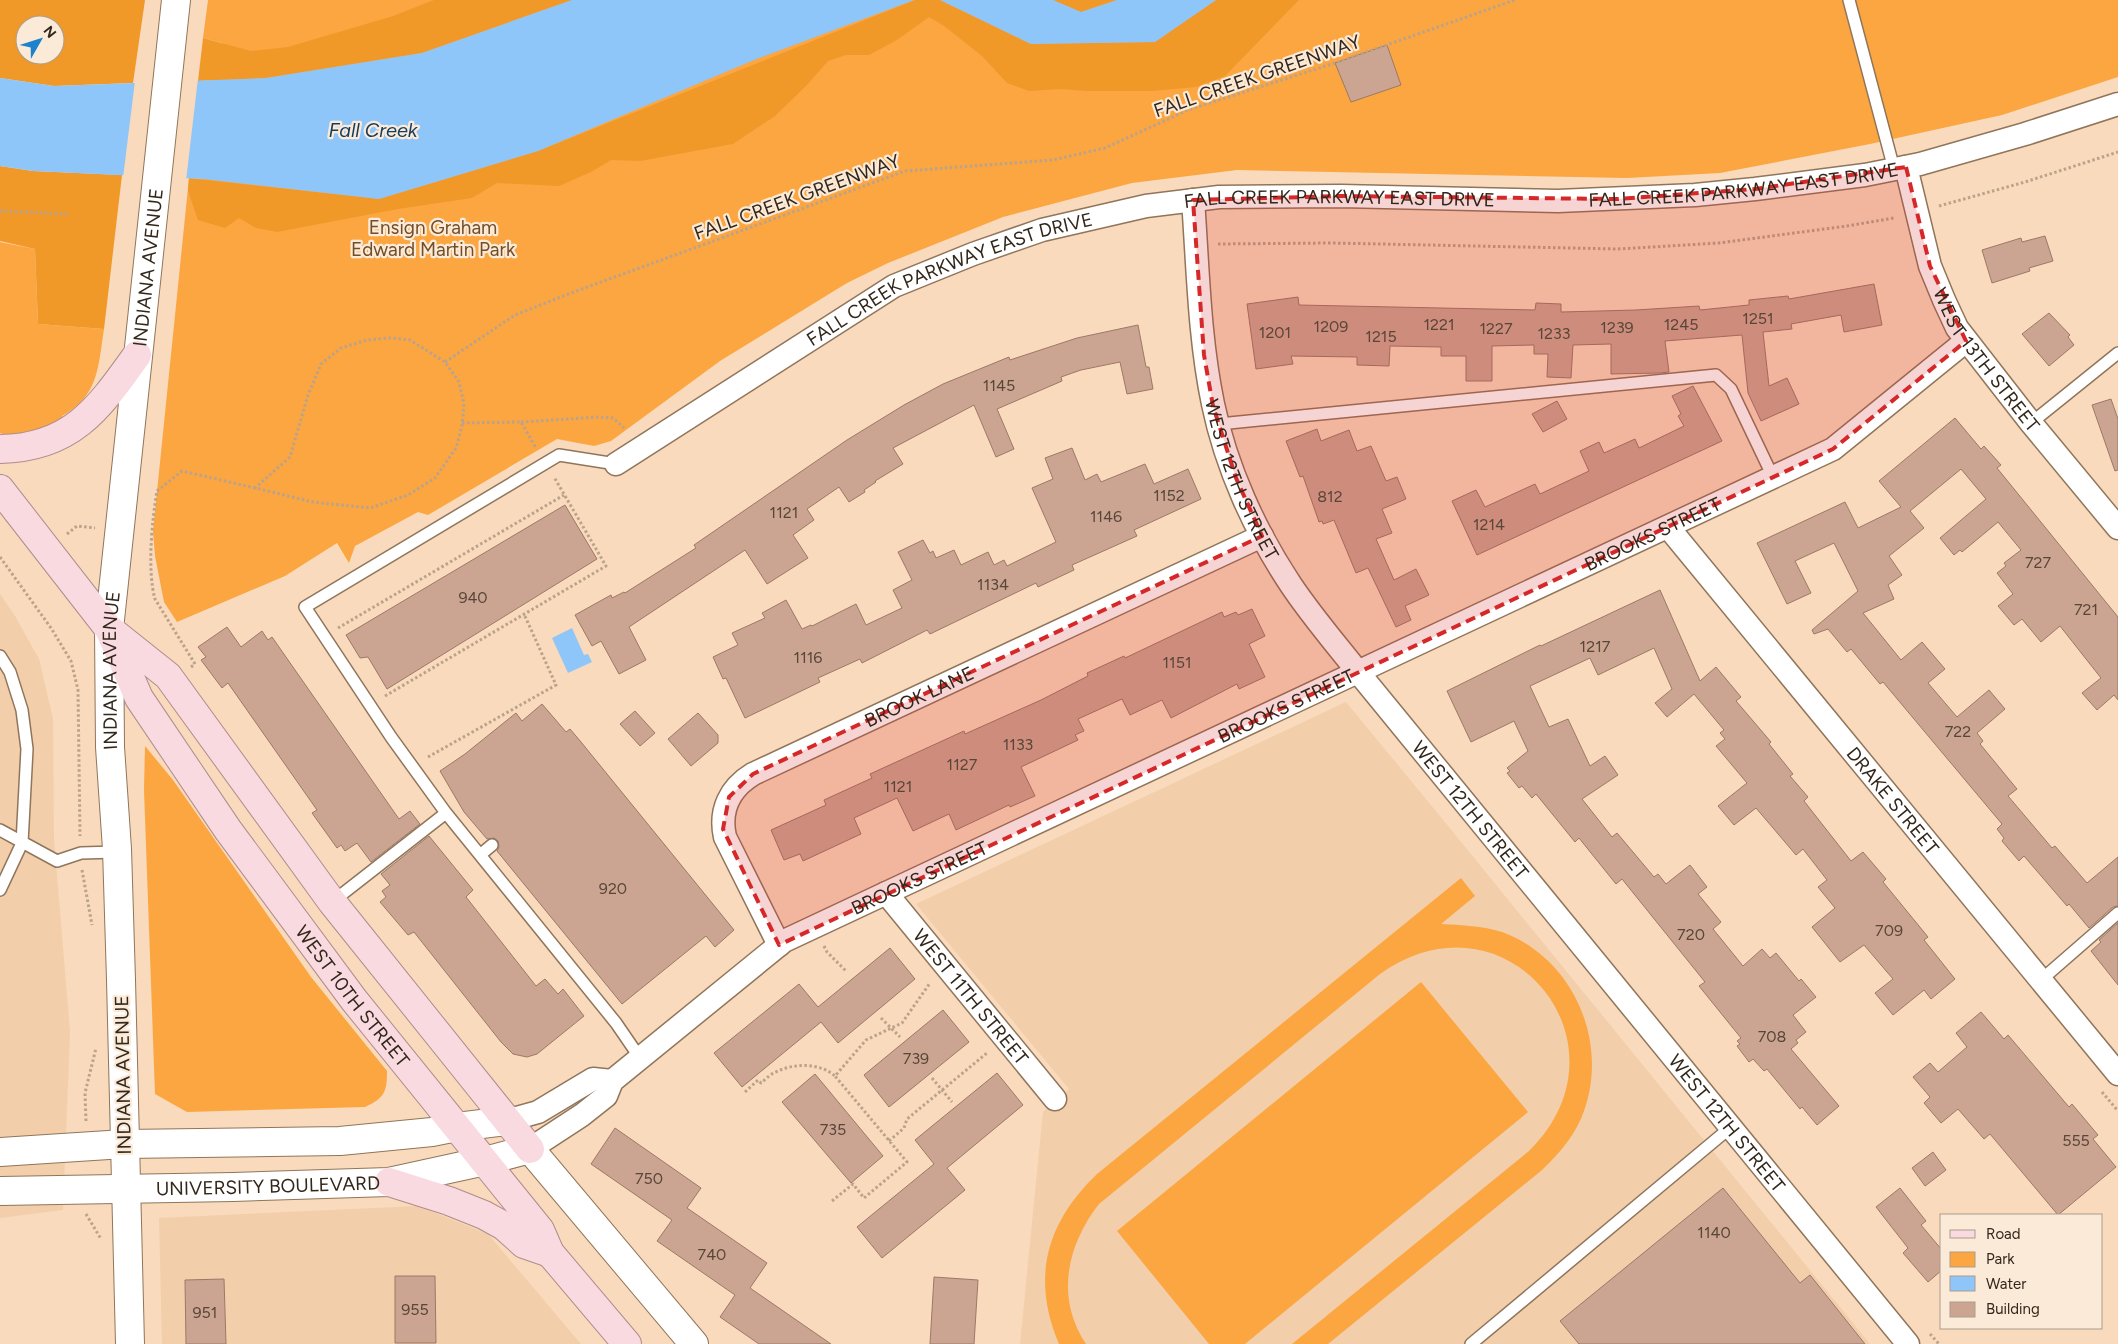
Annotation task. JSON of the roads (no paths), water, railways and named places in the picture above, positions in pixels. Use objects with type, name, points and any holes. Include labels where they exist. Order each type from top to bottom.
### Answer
[{"type":"main road","name":"INDIANA AVENUE","points":[[130,1344],[116,852],[110,747],[109,629],[176,0]]},
{"type":"main road","points":[[0,449],[35,446],[61,436],[75,428],[106,399],[137,355]]},
{"type":"main road","name":"WEST 10TH STREET","points":[[0,489],[109,629],[168,676],[332,902],[506,1121],[530,1148]]},
{"type":"main road","name":"WEST 10TH STREET","points":[[109,629],[139,698],[228,830],[354,1000],[540,1230],[550,1253],[627,1344]]},
{"type":"main road","points":[[0,1152],[124,1144],[340,1141],[432,1132],[506,1121]]},
{"type":"main road","points":[[530,1148],[694,1344]]},
{"type":"main road","name":"UNIVERSITY BOULEVARD","points":[[0,1191],[389,1182],[485,1161],[530,1148]]},
{"type":"main road","points":[[389,1182],[449,1200],[484,1214],[504,1226],[524,1244],[550,1253]]},
{"type":"street","name":"FALL CREEK PARKWAY EAST DRIVE","points":[[616,464],[894,286],[973,254],[1042,230],[1146,206],[1194,200],[1259,196],[1558,201],[1618,199],[1755,189],[1865,175],[1900,168],[1989,145],[2118,104]]},
{"type":"street","name":"WEST 13TH STREET","points":[[1900,168],[1916,212],[1937,284],[1950,315],[1966,341],[2031,423],[2114,518]]},
{"type":"street","name":"WEST 12TH STREET","points":[[1194,200],[1204,355],[1213,406],[1236,478],[1262,536],[1292,586],[1358,672],[1908,1344]]},
{"type":"street","name":"BROOKS STREET","points":[[530,1148],[562,1129],[606,1096],[612,1080],[784,941],[1833,449],[1966,341]]},
{"type":"street","name":"DRAKE STREET","points":[[1668,527],[2118,1074]]},
{"type":"street","name":"BROOK LANE","points":[[779,945],[725,837],[724,812],[730,797],[739,784],[753,774],[1262,536]]},
{"type":"street","name":"WEST 11TH STREET","points":[[886,893],[1055,1099]]},
{"type":"street","points":[[506,1121],[538,1112],[594,1079],[612,1080]]},
{"type":"lane","points":[[1849,0],[1900,168]]},
{"type":"lane","points":[[2031,423],[2118,352]]},
{"type":"lane","points":[[1219,424],[1716,375],[1731,389],[1773,477]]},
{"type":"lane","points":[[616,464],[559,455],[305,607],[370,706],[446,812],[616,1023],[640,1058]]},
{"type":"lane","points":[[0,890],[22,843],[27,749],[22,710],[10,672],[1,663]]},
{"type":"lane","points":[[332,902],[446,812]]},
{"type":"lane","points":[[0,830],[57,861],[80,853],[116,852]]},
{"type":"lane","points":[[480,855],[492,845]]},
{"type":"lane","points":[[2041,980],[2118,913]]},
{"type":"lane","points":[[1472,1344],[1731,1127]]},
{"type":"water","name":"Fall Creek","points":[[572,0],[914,0],[754,60],[538,151],[379,199],[203,179],[33,171],[0,166],[0,78],[54,86],[266,78],[422,53]]},
{"type":"water","points":[[940,0],[1053,0],[1081,12],[1117,0],[1216,0],[1155,42],[1031,44]]},
{"type":"water","points":[[572,628],[584,655],[588,654],[592,662],[568,673],[552,638]]},
{"type":"park label","name":"Ensign Graham Edward Martin Park","points":[[433,238]]}]
